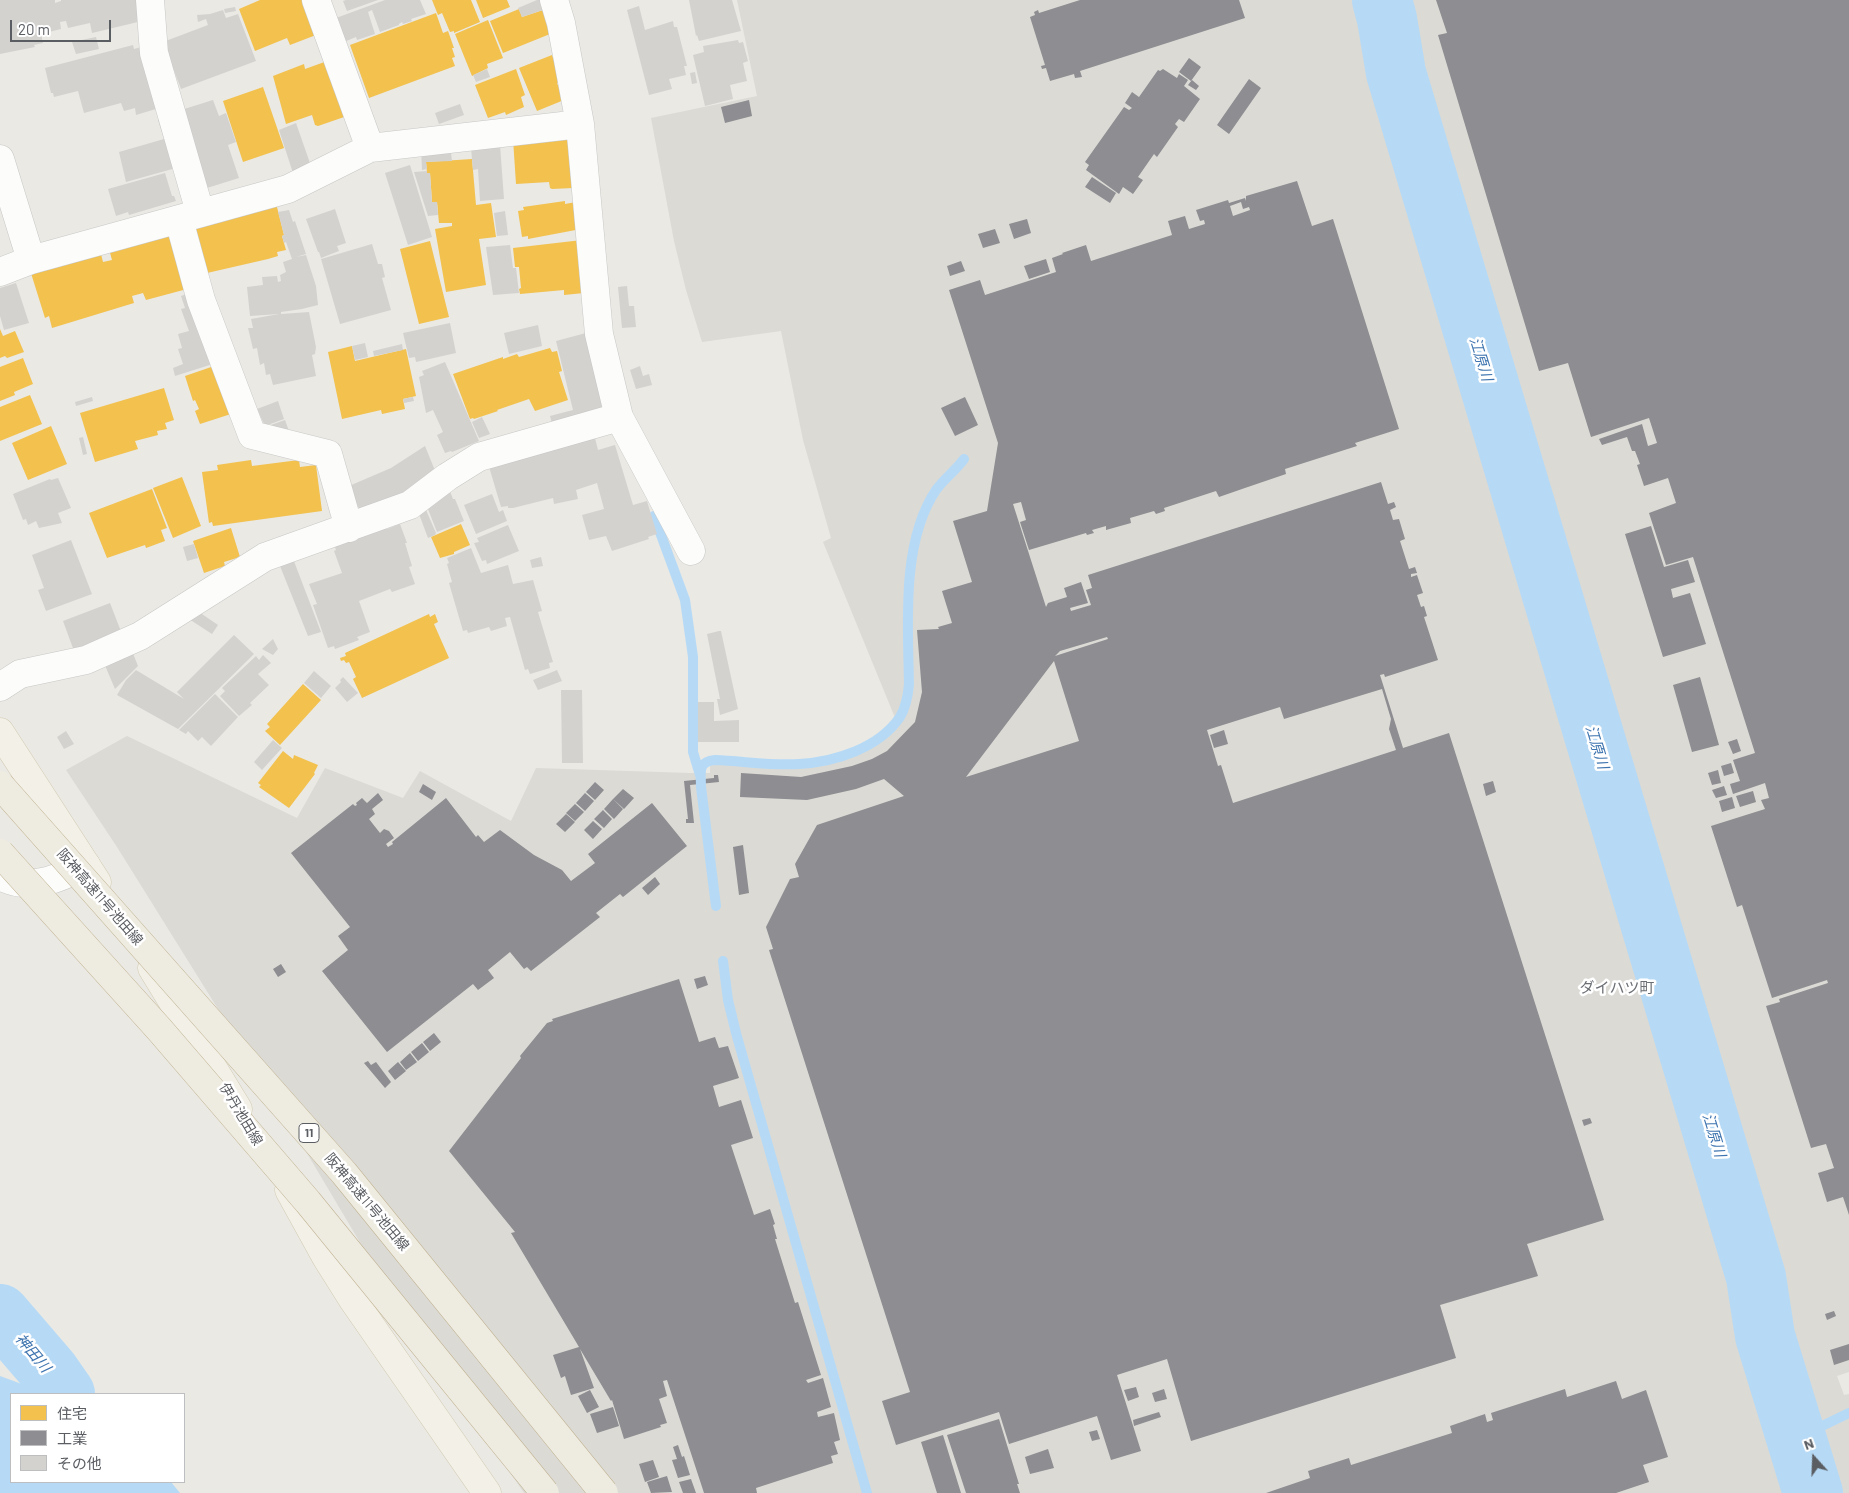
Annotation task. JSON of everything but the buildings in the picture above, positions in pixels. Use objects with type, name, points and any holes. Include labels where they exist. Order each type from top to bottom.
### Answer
[{"type":"highway","name":"阪神高速11号池田線","points":[[0,785],[344,1173],[604,1493]]},
{"type":"highway","points":[[0,853],[159,1029],[282,1172],[545,1493]]},
{"type":"main road","name":"伊丹池田線","points":[[0,732],[177,1008],[253,1134],[284,1181],[326,1257],[353,1300],[487,1493]]},
{"type":"street","points":[[150,0],[154,53],[190,216],[201,300],[252,435],[328,454],[350,528]]},
{"type":"street","points":[[316,0],[370,148]]},
{"type":"street","points":[[554,0],[561,23],[580,124],[599,334],[619,417],[691,552]]},
{"type":"street","points":[[0,272],[31,260],[288,189],[370,148],[580,124]]},
{"type":"street","points":[[0,159],[31,260]]},
{"type":"street","points":[[0,687],[20,674],[86,660],[140,636],[265,557],[410,505],[447,477],[479,457],[619,417]]},
{"type":"street","points":[[0,876],[10,882],[27,885],[42,883],[63,876],[86,865]]},
{"type":"shaded area","points":[[737,0],[1849,0],[1849,1372],[1837,1376],[1844,1395],[1849,1394],[1849,1493],[524,1493],[382,1285],[358,1239],[286,1118],[117,847],[66,770],[127,736],[297,818],[325,768],[403,798],[420,771],[511,821],[536,768],[710,773],[710,764],[735,763],[799,768],[815,766],[846,757],[884,738],[898,725],[823,542],[831,538],[803,440],[781,331],[702,342],[686,290],[674,241],[651,118],[757,96]]},
{"type":"water","points":[[0,1376],[46,1393],[10,1393],[10,1483],[172,1483],[180,1493],[0,1493]]},
{"type":"waterway","name":"江原川","points":[[1382,0],[1396,73],[1756,1277],[1765,1336],[1813,1493]]},
{"type":"waterway","points":[[716,906],[701,787],[701,769],[703,765],[715,760],[768,764],[813,763],[855,751],[868,745],[891,728],[902,713],[908,693],[909,584],[917,534],[925,511],[936,490],[964,459]]},
{"type":"waterway","points":[[654,516],[685,600],[693,657],[693,752],[700,775]]},
{"type":"waterway","points":[[723,961],[728,1000],[736,1033],[867,1493]]},
{"type":"waterway","name":"神田川","points":[[0,1314],[49,1371],[64,1393]]},
{"type":"waterway","points":[[1797,1438],[1849,1413]]},
{"type":"district","name":"ダイハツ町","points":[[1617,988]]}]
